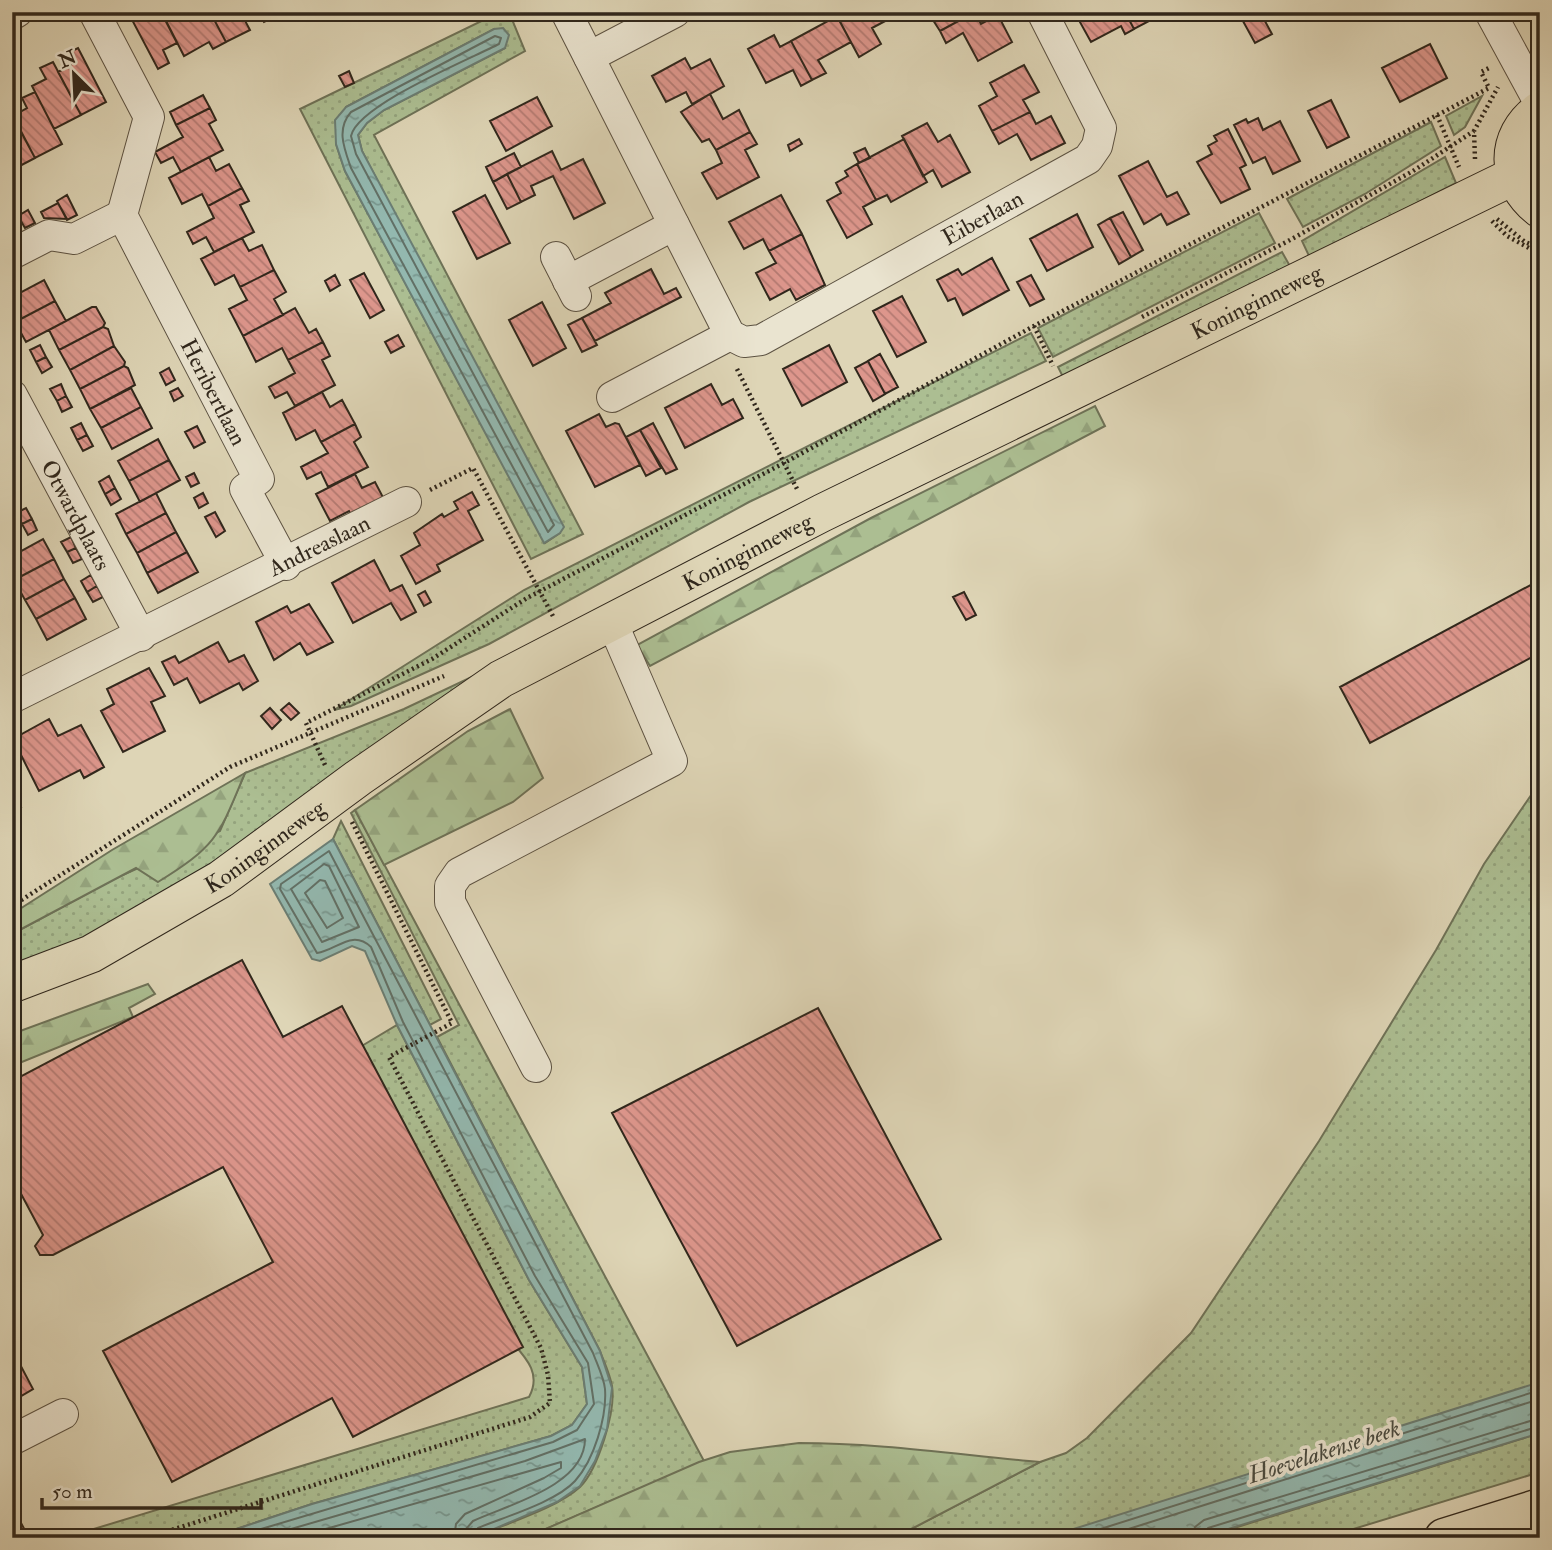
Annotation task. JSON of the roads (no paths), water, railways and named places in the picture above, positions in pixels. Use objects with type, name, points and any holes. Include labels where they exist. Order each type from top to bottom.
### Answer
[{"type":"highway","points":[[1444,1538],[1540,1508]]},
{"type":"main road","points":[[1540,110],[1520,130],[1514,145],[1514,176],[1520,189],[1540,209]]},
{"type":"main road","name":"Koninginneweg","points":[[12,984],[90,954],[221,879],[358,778],[501,679],[822,513],[1514,176]]},
{"type":"street","points":[[12,15],[18,12]]},
{"type":"street","points":[[12,254],[49,235],[74,239],[122,215],[149,117],[94,12]]},
{"type":"street","points":[[566,12],[674,225],[726,337],[612,397]]},
{"type":"street","points":[[589,57],[675,12]]},
{"type":"street","name":"Eiberlaan","points":[[726,337],[744,342],[761,340],[1088,159],[1097,146],[1101,128],[1042,12]]},
{"type":"street","points":[[1490,12],[1540,104]]},
{"type":"street","name":"Heribertlaan","points":[[122,215],[259,480],[246,489],[286,565]]},
{"type":"street","points":[[567,278],[674,225]]},
{"type":"street","name":"Otwardplaats","points":[[12,396],[141,636]]},
{"type":"street","name":"Andreaslaan","points":[[12,698],[286,565],[406,502]]},
{"type":"street","points":[[537,1067],[450,902],[450,886],[459,873],[672,761],[612,622]]},
{"type":"street","points":[[12,1440],[63,1413]]},
{"type":"water","points":[[503,28],[509,35],[505,48],[384,110],[367,123],[358,135],[362,151],[564,527],[560,533],[544,543],[345,171],[336,144],[335,120],[346,107],[494,29]]},
{"type":"water","points":[[333,839],[600,1351],[612,1388],[607,1429],[595,1461],[580,1486],[557,1502],[473,1538],[209,1538],[312,1504],[551,1436],[572,1425],[587,1404],[582,1367],[529,1280],[397,1025],[365,951],[352,946],[320,961],[312,959],[270,884]]},
{"type":"water","name":"Hoevelakense beek","points":[[1540,1382],[1540,1433],[1199,1538],[1045,1538]]}]
